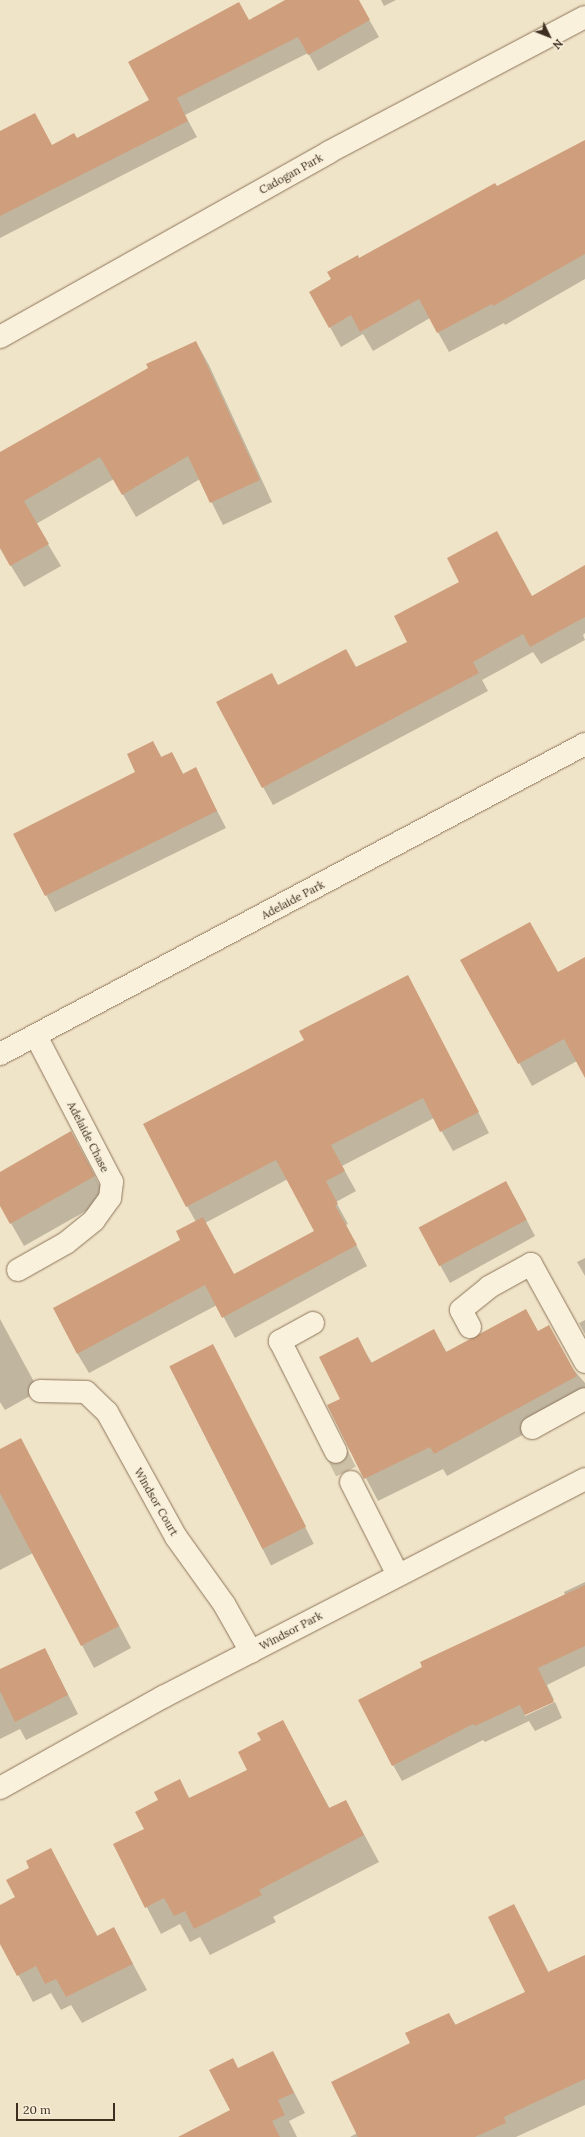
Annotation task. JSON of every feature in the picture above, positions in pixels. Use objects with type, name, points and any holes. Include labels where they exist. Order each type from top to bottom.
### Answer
[{"type":"street","name":"Cadogan Park","points":[[0,337],[329,152],[585,17]]},
{"type":"street","name":"Adelaide Park","points":[[0,1054],[585,744]]},
{"type":"street","name":"Adelaide Chase","points":[[18,1270],[66,1243],[94,1220],[110,1198],[112,1182],[36,1036]]},
{"type":"street","points":[[470,1327],[461,1310],[489,1287],[531,1264],[585,1362]]},
{"type":"street","points":[[314,1323],[280,1341],[336,1452]]},
{"type":"street","name":"Windsor Court","points":[[40,1392],[86,1392],[107,1412],[176,1537],[197,1570],[224,1604],[251,1652]]},
{"type":"street","points":[[532,1428],[585,1398]]},
{"type":"street","name":"Windsor Park","points":[[0,1788],[251,1652],[585,1479]]},
{"type":"street","points":[[351,1482],[398,1575]]},
{"type":"building","points":[[285,0],[359,0],[370,20],[308,55],[298,37],[177,98],[188,121],[0,216],[0,131],[35,113],[52,145],[74,133],[77,138],[149,100],[128,62],[239,2],[249,20]]},
{"type":"building","points":[[585,140],[585,254],[493,306],[492,304],[437,333],[419,299],[360,332],[351,315],[329,328],[309,292],[331,279],[327,272],[358,255],[359,258],[495,183],[497,186]]},
{"type":"building","points":[[196,341],[260,480],[210,503],[188,456],[122,495],[100,457],[24,501],[49,544],[10,566],[0,548],[0,452],[148,368],[146,364]]},
{"type":"building","points":[[497,531],[532,596],[585,565],[585,617],[530,647],[523,634],[473,662],[479,673],[262,788],[216,702],[272,673],[278,685],[346,649],[356,667],[407,642],[394,616],[459,582],[447,558]]},
{"type":"building","points":[[153,741],[161,757],[172,752],[183,774],[196,767],[217,811],[45,896],[13,834],[135,772],[127,754]]},
{"type":"building","points":[[530,922],[558,972],[585,957],[585,1078],[564,1039],[518,1064],[460,960]]},
{"type":"building","points":[[408,975],[479,1112],[440,1132],[423,1098],[331,1145],[345,1171],[326,1181],[338,1204],[335,1205],[357,1245],[222,1318],[205,1285],[77,1354],[53,1308],[180,1240],[176,1231],[203,1217],[234,1274],[314,1231],[276,1160],[186,1207],[143,1124],[304,1040],[299,1031]]},
{"type":"building","points":[[71,1131],[95,1176],[10,1224],[0,1206],[0,1172]]},
{"type":"building","points":[[506,1181],[527,1220],[439,1266],[419,1227]]},
{"type":"building","points":[[526,1309],[538,1331],[549,1325],[577,1376],[434,1454],[430,1447],[364,1479],[327,1405],[340,1399],[319,1357],[358,1337],[371,1363],[434,1329],[446,1352]]},
{"type":"building","points":[[213,1344],[306,1527],[262,1549],[169,1366]]},
{"type":"building","points":[[21,1438],[119,1626],[81,1646],[0,1493],[0,1449]]},
{"type":"building","points":[[585,1585],[585,1646],[538,1668],[554,1702],[525,1715],[520,1705],[475,1726],[473,1724],[392,1766],[358,1700],[422,1667],[420,1662]]},
{"type":"building","points":[[45,1648],[68,1695],[15,1722],[0,1691],[0,1669]]},
{"type":"building","points":[[283,1720],[329,1808],[346,1800],[364,1835],[259,1890],[262,1895],[194,1929],[185,1911],[174,1916],[164,1898],[145,1908],[113,1844],[144,1829],[135,1812],[158,1800],[154,1792],[180,1779],[189,1798],[247,1770],[238,1752],[261,1740],[257,1733]]},
{"type":"building","points":[[51,1848],[97,1936],[114,1927],[133,1964],[66,1997],[56,1979],[45,1984],[36,1966],[17,1976],[0,1944],[0,1905],[15,1897],[6,1880],[29,1868],[26,1861]]},
{"type":"building","points":[[514,1904],[548,1972],[585,1955],[585,2079],[504,2117],[506,2123],[475,2137],[358,2137],[331,2082],[410,2043],[405,2033],[449,2013],[455,2025],[525,1992],[488,1917]]},
{"type":"building","points":[[273,2051],[294,2093],[278,2100],[285,2115],[272,2121],[280,2137],[178,2137],[230,2110],[209,2070],[233,2058],[238,2068]]},
{"type":"tunnel","points":[[336,1452],[351,1482]]}]
